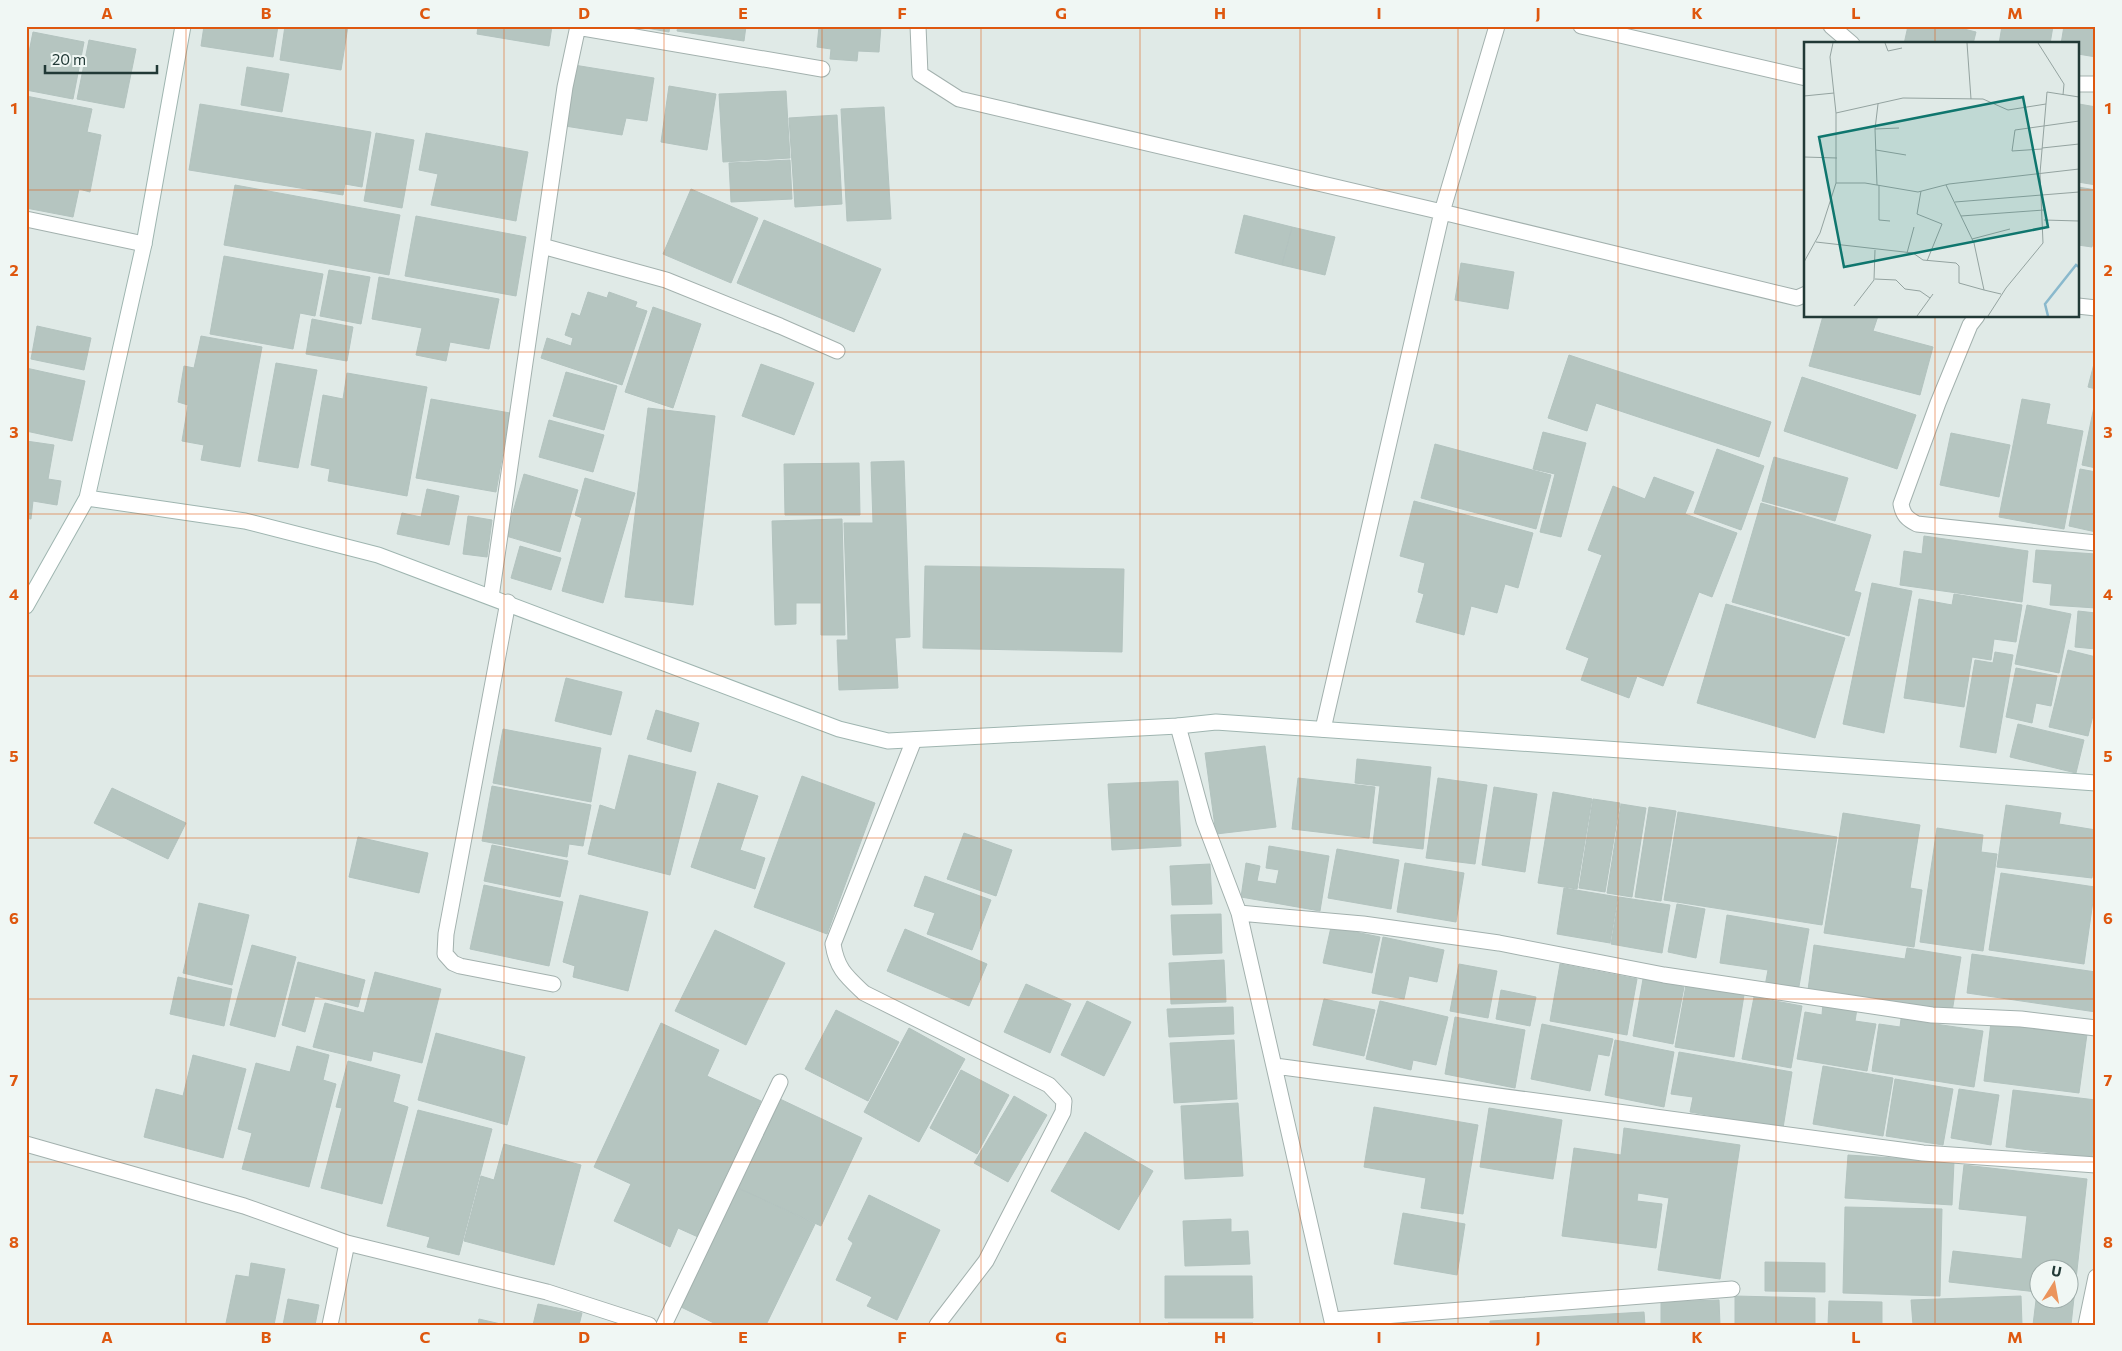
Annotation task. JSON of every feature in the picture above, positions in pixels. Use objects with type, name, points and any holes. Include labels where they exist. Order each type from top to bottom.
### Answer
[{"type":"street","points":[[26,606],[87,498],[144,244],[183,26]]},
{"type":"street","points":[[918,26],[920,74],[959,99],[1442,212],[1796,298],[1804,295]]},
{"type":"street","points":[[1323,729],[1442,212],[1497,26]]},
{"type":"street","points":[[1581,26],[1804,78]]},
{"type":"street","points":[[1831,26],[1850,42]]},
{"type":"street","points":[[491,597],[565,87],[578,27],[822,69]]},
{"type":"street","points":[[2080,84],[2096,84]]},
{"type":"street","points":[[26,219],[144,244]]},
{"type":"street","points":[[542,246],[666,280],[837,351]]},
{"type":"street","points":[[2080,306],[2096,308]]},
{"type":"street","points":[[1976,318],[1970,325],[1938,403],[1901,504],[1904,514],[1917,524],[2096,543]]},
{"type":"street","points":[[87,498],[245,521],[378,555],[508,602],[839,729],[888,741],[1178,726],[1216,722],[2096,783]]},
{"type":"street","points":[[508,602],[446,934],[445,954],[453,963],[460,966],[553,984]]},
{"type":"street","points":[[1178,726],[1204,821],[1239,913],[1276,1066],[1332,1322],[1732,1289]]},
{"type":"street","points":[[914,740],[833,944],[836,960],[844,975],[864,992],[1049,1085],[1064,1101],[1063,1112],[986,1261],[937,1325]]},
{"type":"street","points":[[1239,913],[1363,924],[1499,943],[1664,975],[1922,1014],[2021,1019],[2096,1028]]},
{"type":"street","points":[[1276,1066],[1923,1154],[2096,1165]]},
{"type":"street","points":[[664,1325],[780,1082]]},
{"type":"street","points":[[26,1144],[244,1206],[347,1243],[547,1292],[649,1325]]},
{"type":"street","points":[[330,1325],[347,1243]]},
{"type":"street","points":[[2086,1325],[2096,1277]]},
{"type":"building","points":[[204,26],[278,26],[273,57],[201,46]]},
{"type":"building","points":[[285,26],[348,26],[341,70],[280,60]]},
{"type":"building","points":[[478,26],[552,26],[549,46],[477,34]]},
{"type":"building","points":[[635,26],[670,26],[669,32]]},
{"type":"building","points":[[678,26],[746,26],[744,41],[677,31]]},
{"type":"building","points":[[819,26],[881,26],[879,52],[858,51],[857,61],[830,59],[831,49],[817,47]]},
{"type":"building","points":[[1908,26],[1952,26],[1976,32],[1974,42],[1904,42]]},
{"type":"building","points":[[2002,26],[2053,26],[2050,42],[1999,42]]},
{"type":"building","points":[[2064,26],[2096,26],[2096,57],[2080,54],[2080,42],[2061,42]]},
{"type":"building","points":[[33,32],[84,42],[73,99],[26,90],[26,67]]},
{"type":"building","points":[[89,40],[136,49],[124,108],[77,99]]},
{"type":"building","points":[[574,65],[654,78],[647,121],[626,118],[622,135],[565,126]]},
{"type":"building","points":[[247,67],[289,74],[282,112],[241,105]]},
{"type":"building","points":[[669,86],[716,94],[707,150],[661,142]]},
{"type":"building","points":[[786,91],[790,158],[723,162],[719,94]]},
{"type":"building","points":[[26,96],[92,109],[87,132],[101,135],[90,192],[79,189],[73,217],[26,208]]},
{"type":"building","points":[[200,104],[371,132],[362,187],[345,184],[343,195],[189,170]]},
{"type":"building","points":[[2080,104],[2096,107],[2096,185],[2080,182]]},
{"type":"building","points":[[884,107],[891,219],[847,221],[841,109]]},
{"type":"building","points":[[837,115],[842,204],[795,207],[789,118]]},
{"type":"building","points":[[376,133],[414,140],[402,208],[364,201]]},
{"type":"building","points":[[426,133],[528,152],[516,221],[431,205],[438,174],[419,170]]},
{"type":"building","points":[[790,160],[792,199],[731,202],[729,163]]},
{"type":"building","points":[[235,185],[400,215],[389,275],[224,245]]},
{"type":"building","points":[[2080,187],[2096,190],[2096,228],[2092,247],[2080,245]]},
{"type":"building","points":[[691,189],[758,218],[731,283],[663,254]]},
{"type":"building","points":[[1244,215],[1292,227],[1282,265],[1235,253]]},
{"type":"building","points":[[416,216],[526,237],[516,296],[405,276]]},
{"type":"building","points":[[764,220],[881,269],[854,332],[737,283]]},
{"type":"building","points":[[1292,227],[1335,237],[1325,275],[1282,265]]},
{"type":"building","points":[[224,256],[323,274],[315,316],[300,313],[293,349],[210,334]]},
{"type":"building","points":[[1461,263],[1514,272],[1508,309],[1455,300]]},
{"type":"building","points":[[329,270],[370,277],[361,324],[320,316]]},
{"type":"building","points":[[379,277],[499,299],[489,349],[450,342],[446,361],[416,355],[422,328],[372,319]]},
{"type":"building","points":[[588,292],[607,298],[609,292],[637,302],[635,307],[647,311],[622,385],[541,358],[547,338],[571,346],[573,338],[565,335],[572,313],[580,316]]},
{"type":"building","points":[[653,307],[701,324],[673,408],[625,392]]},
{"type":"building","points":[[1822,318],[1877,318],[1873,331],[1933,347],[1920,395],[1809,366]]},
{"type":"building","points":[[312,319],[353,327],[347,361],[306,354]]},
{"type":"building","points":[[37,326],[91,338],[84,370],[31,359]]},
{"type":"building","points":[[201,336],[262,347],[240,467],[201,460],[204,445],[182,441],[188,405],[178,402],[184,366],[194,368]]},
{"type":"building","points":[[1569,355],[1771,422],[1759,457],[1596,403],[1587,431],[1548,418]]},
{"type":"building","points":[[2096,356],[2096,389],[2088,387]]},
{"type":"building","points":[[276,363],[317,370],[298,468],[258,461]]},
{"type":"building","points":[[761,364],[814,383],[794,435],[742,416]]},
{"type":"building","points":[[26,368],[85,381],[72,441],[26,431]]},
{"type":"building","points":[[566,372],[617,386],[604,430],[553,416]]},
{"type":"building","points":[[347,373],[427,387],[407,496],[328,481],[330,469],[311,465],[323,395],[343,399]]},
{"type":"building","points":[[1802,377],[1916,415],[1897,469],[1784,431]]},
{"type":"building","points":[[2096,397],[2096,468],[2082,465]]},
{"type":"building","points":[[431,399],[510,413],[496,492],[416,478]]},
{"type":"building","points":[[2022,399],[2050,404],[2046,424],[2083,431],[2064,529],[1999,517]]},
{"type":"building","points":[[648,408],[715,416],[693,605],[625,597]]},
{"type":"building","points":[[549,420],[604,435],[593,472],[539,457]]},
{"type":"building","points":[[1543,432],[1586,443],[1561,537],[1540,532],[1555,474],[1533,469]]},
{"type":"building","points":[[1951,433],[2010,445],[1999,497],[1940,485]]},
{"type":"building","points":[[26,441],[54,445],[48,479],[61,481],[57,505],[33,501],[31,519],[26,518]]},
{"type":"building","points":[[1435,444],[1551,475],[1536,529],[1421,498]]},
{"type":"building","points":[[1717,449],[1764,466],[1741,530],[1694,513]]},
{"type":"building","points":[[1774,457],[1848,478],[1835,521],[1762,501]]},
{"type":"building","points":[[904,461],[910,637],[895,638],[898,688],[839,690],[837,640],[848,640],[844,523],[873,523],[871,462]]},
{"type":"building","points":[[859,463],[860,515],[785,515],[784,464]]},
{"type":"building","points":[[2080,469],[2096,472],[2096,532],[2069,526]]},
{"type":"building","points":[[524,474],[578,490],[560,552],[506,536]]},
{"type":"building","points":[[1654,477],[1694,492],[1685,514],[1737,533],[1712,597],[1699,592],[1663,686],[1637,676],[1629,698],[1581,680],[1589,658],[1566,649],[1602,555],[1588,550],[1613,486],[1645,499]]},
{"type":"building","points":[[585,478],[635,493],[603,603],[562,591],[582,518],[575,515]]},
{"type":"building","points":[[427,489],[459,496],[449,545],[397,534],[402,513],[421,517]]},
{"type":"building","points":[[1414,501],[1533,533],[1518,588],[1505,584],[1497,613],[1471,606],[1464,635],[1416,622],[1424,594],[1418,592],[1425,563],[1400,556]]},
{"type":"building","points":[[1761,503],[1871,535],[1854,591],[1861,593],[1849,636],[1732,602]]},
{"type":"building","points":[[468,516],[492,520],[487,557],[463,554]]},
{"type":"building","points":[[842,519],[845,635],[821,635],[821,603],[796,603],[796,624],[775,625],[772,521]]},
{"type":"building","points":[[1924,536],[2028,551],[2022,602],[1900,585],[1904,551],[1922,554]]},
{"type":"building","points":[[520,546],[561,558],[551,590],[511,578]]},
{"type":"building","points":[[2036,550],[2096,554],[2096,608],[2050,605],[2052,584],[2033,582]]},
{"type":"building","points":[[925,566],[1124,569],[1122,652],[923,648]]},
{"type":"building","points":[[1872,583],[1912,591],[1884,733],[1843,724]]},
{"type":"building","points":[[1954,594],[2022,605],[2016,642],[1994,639],[1991,660],[1972,657],[1964,707],[1904,698],[1919,599],[1952,605]]},
{"type":"building","points":[[1726,604],[1845,638],[1815,738],[1697,703]]},
{"type":"building","points":[[2027,605],[2071,614],[2059,673],[2015,664]]},
{"type":"building","points":[[2078,611],[2096,613],[2096,649],[2075,647]]},
{"type":"building","points":[[2068,650],[2096,657],[2096,703],[2088,736],[2049,727]]},
{"type":"building","points":[[1995,652],[2013,655],[1996,753],[1960,747],[1975,660],[1993,663]]},
{"type":"building","points":[[2016,668],[2057,676],[2051,706],[2036,703],[2032,723],[2006,717]]},
{"type":"building","points":[[566,678],[622,692],[611,735],[555,721]]},
{"type":"building","points":[[656,710],[699,723],[691,752],[647,739]]},
{"type":"building","points":[[2018,724],[2084,740],[2076,773],[2010,757]]},
{"type":"building","points":[[503,729],[601,748],[591,802],[493,783]]},
{"type":"building","points":[[1265,746],[1276,827],[1216,834],[1205,753]]},
{"type":"building","points":[[629,755],[696,772],[670,875],[588,854],[600,805],[615,810]]},
{"type":"building","points":[[1357,759],[1431,767],[1423,849],[1373,843],[1380,786],[1355,783]]},
{"type":"building","points":[[802,776],[875,803],[827,934],[754,907]]},
{"type":"building","points":[[1298,778],[1375,787],[1369,838],[1292,829]]},
{"type":"building","points":[[1438,778],[1487,785],[1475,864],[1426,858]]},
{"type":"building","points":[[1178,781],[1181,846],[1112,850],[1108,784]]},
{"type":"building","points":[[718,783],[758,796],[740,850],[765,858],[755,889],[691,867]]},
{"type":"building","points":[[492,786],[591,805],[583,846],[569,844],[567,857],[482,841]]},
{"type":"building","points":[[1494,787],[1537,794],[1525,872],[1482,865]]},
{"type":"building","points":[[112,788],[186,823],[168,859],[94,823]]},
{"type":"building","points":[[1553,792],[1592,799],[1577,889],[1538,883]]},
{"type":"building","points":[[1593,799],[1620,803],[1605,892],[1579,888]]},
{"type":"building","points":[[1621,804],[1646,808],[1632,897],[1607,893]]},
{"type":"building","points":[[2006,805],[2061,813],[2059,824],[2096,830],[2096,853],[2092,878],[1997,867]]},
{"type":"building","points":[[1649,807],[1676,811],[1661,901],[1635,897]]},
{"type":"building","points":[[1678,812],[1837,837],[1822,925],[1664,900]]},
{"type":"building","points":[[1843,813],[1920,825],[1910,888],[1922,890],[1914,947],[1824,933]]},
{"type":"building","points":[[1937,828],[1983,835],[1981,852],[1997,854],[1983,951],[1920,942]]},
{"type":"building","points":[[964,833],[1012,850],[996,896],[947,879]]},
{"type":"building","points":[[358,837],[428,853],[419,893],[349,877]]},
{"type":"building","points":[[492,845],[568,861],[560,897],[484,881]]},
{"type":"building","points":[[1269,846],[1329,856],[1320,911],[1241,897],[1246,863],[1260,866],[1257,881],[1276,884],[1279,870],[1266,868]]},
{"type":"building","points":[[1337,849],[1399,860],[1391,909],[1328,898]]},
{"type":"building","points":[[1405,863],[1464,873],[1456,922],[1397,912]]},
{"type":"building","points":[[1210,864],[1212,904],[1172,905],[1170,866]]},
{"type":"building","points":[[2001,873],[2095,887],[2084,964],[1989,950]]},
{"type":"building","points":[[925,876],[991,900],[972,950],[927,934],[935,913],[914,906]]},
{"type":"building","points":[[484,885],[563,902],[549,966],[470,949]]},
{"type":"building","points":[[1564,888],[1618,897],[1610,943],[1557,934]]},
{"type":"building","points":[[580,895],[648,912],[628,991],[573,977],[575,966],[563,962]]},
{"type":"building","points":[[1619,897],[1670,905],[1662,953],[1611,944]]},
{"type":"building","points":[[199,903],[249,915],[232,985],[183,973]]},
{"type":"building","points":[[1677,904],[1705,909],[1696,958],[1668,952]]},
{"type":"building","points":[[1221,914],[1222,953],[1173,955],[1171,915]]},
{"type":"building","points":[[1727,915],[1809,929],[1798,992],[1765,986],[1768,970],[1720,963]]},
{"type":"building","points":[[1331,927],[1380,937],[1372,973],[1323,963]]},
{"type":"building","points":[[905,929],[987,964],[969,1006],[887,971]]},
{"type":"building","points":[[715,930],[785,963],[746,1045],[675,1011]]},
{"type":"building","points":[[1383,937],[1444,950],[1437,982],[1409,976],[1404,999],[1372,993]]},
{"type":"building","points":[[252,945],[296,957],[275,1037],[230,1025]]},
{"type":"building","points":[[1814,945],[1905,959],[1907,948],[1961,957],[1952,1012],[1808,990]]},
{"type":"building","points":[[1972,954],[2096,972],[2096,1012],[1967,993]]},
{"type":"building","points":[[1224,960],[1226,1002],[1171,1004],[1169,963]]},
{"type":"building","points":[[298,962],[365,980],[358,1007],[315,996],[305,1032],[282,1025]]},
{"type":"building","points":[[1459,964],[1497,971],[1488,1018],[1450,1011]]},
{"type":"building","points":[[1560,964],[1637,979],[1627,1035],[1550,1021]]},
{"type":"building","points":[[375,972],[441,989],[422,1063],[373,1051],[371,1061],[313,1047],[325,1003],[364,1013]]},
{"type":"building","points":[[178,977],[232,989],[224,1026],[170,1014]]},
{"type":"building","points":[[1643,979],[1684,987],[1673,1044],[1633,1036]]},
{"type":"building","points":[[1026,984],[1071,1004],[1050,1053],[1004,1032]]},
{"type":"building","points":[[1686,985],[1744,995],[1734,1057],[1675,1047]]},
{"type":"building","points":[[1501,990],[1536,997],[1530,1026],[1496,1019]]},
{"type":"building","points":[[1754,997],[1802,1006],[1791,1068],[1742,1059]]},
{"type":"building","points":[[1324,999],[1375,1010],[1364,1056],[1313,1045]]},
{"type":"building","points":[[1087,1001],[1131,1022],[1104,1076],[1061,1055]]},
{"type":"building","points":[[1380,1001],[1448,1017],[1436,1065],[1413,1060],[1411,1070],[1366,1059]]},
{"type":"building","points":[[1823,1003],[1857,1009],[1855,1021],[1876,1024],[1867,1071],[1797,1059],[1805,1012],[1822,1015]]},
{"type":"building","points":[[1233,1007],[1234,1034],[1169,1037],[1167,1009]]},
{"type":"building","points":[[836,1010],[899,1042],[868,1101],[805,1069]]},
{"type":"building","points":[[1455,1017],[1525,1030],[1515,1088],[1445,1074]]},
{"type":"building","points":[[1901,1019],[1983,1031],[1974,1087],[1872,1071],[1879,1024],[1900,1027]]},
{"type":"building","points":[[1991,1022],[2087,1034],[2079,1093],[1984,1081]]},
{"type":"building","points":[[661,1023],[719,1050],[707,1076],[761,1101],[698,1237],[678,1228],[670,1247],[614,1221],[631,1184],[594,1167]]},
{"type":"building","points":[[1542,1024],[1613,1039],[1609,1056],[1598,1054],[1590,1091],[1531,1079]]},
{"type":"building","points":[[909,1028],[965,1059],[919,1142],[864,1112]]},
{"type":"building","points":[[436,1033],[525,1057],[507,1125],[418,1100]]},
{"type":"building","points":[[1234,1040],[1237,1099],[1174,1103],[1170,1043]]},
{"type":"building","points":[[1615,1040],[1674,1052],[1664,1107],[1605,1095]]},
{"type":"building","points":[[297,1046],[329,1055],[323,1080],[336,1084],[309,1187],[242,1169],[252,1133],[238,1129],[256,1063],[290,1072]]},
{"type":"building","points":[[1679,1052],[1792,1072],[1783,1128],[1690,1112],[1693,1097],[1671,1094]]},
{"type":"building","points":[[193,1055],[246,1069],[223,1158],[144,1137],[156,1089],[183,1096]]},
{"type":"building","points":[[348,1061],[400,1075],[393,1102],[408,1107],[382,1204],[321,1188],[342,1108],[336,1107]]},
{"type":"building","points":[[1823,1066],[1893,1078],[1883,1136],[1813,1124]]},
{"type":"building","points":[[961,1070],[1009,1095],[977,1154],[930,1128]]},
{"type":"building","points":[[1895,1079],[1953,1089],[1943,1145],[1886,1136]]},
{"type":"building","points":[[1959,1089],[1999,1095],[1991,1145],[1951,1138]]},
{"type":"building","points":[[2013,1090],[2096,1100],[2092,1158],[2006,1147]]},
{"type":"building","points":[[1014,1096],[1047,1115],[1008,1182],[974,1163]]},
{"type":"building","points":[[780,1099],[862,1138],[821,1226],[738,1188]]},
{"type":"building","points":[[1238,1103],[1243,1176],[1185,1179],[1181,1106]]},
{"type":"building","points":[[1374,1107],[1478,1125],[1463,1214],[1421,1208],[1426,1178],[1364,1167]]},
{"type":"building","points":[[1489,1108],[1562,1120],[1553,1179],[1480,1167]]},
{"type":"building","points":[[418,1110],[492,1129],[459,1255],[427,1247],[430,1237],[387,1226]]},
{"type":"building","points":[[1624,1128],[1740,1145],[1720,1279],[1658,1270],[1669,1198],[1638,1193],[1637,1201],[1662,1204],[1656,1248],[1562,1236],[1574,1148],[1621,1155]]},
{"type":"building","points":[[1085,1132],[1153,1171],[1119,1230],[1051,1191]]},
{"type":"building","points":[[504,1144],[581,1165],[554,1265],[464,1241],[481,1176],[494,1180]]},
{"type":"building","points":[[1848,1155],[1954,1162],[1952,1205],[1845,1198]]},
{"type":"building","points":[[1964,1165],[2087,1179],[2078,1258],[2030,1258],[2030,1291],[1949,1282],[1953,1251],[2022,1259],[2027,1216],[1959,1209]]},
{"type":"building","points":[[738,1188],[815,1224],[766,1325],[718,1325],[681,1307]]},
{"type":"building","points":[[869,1195],[940,1230],[897,1320],[867,1306],[872,1297],[836,1280],[853,1243],[848,1239]]},
{"type":"building","points":[[1845,1207],[1942,1209],[1940,1296],[1843,1293]]},
{"type":"building","points":[[1403,1213],[1465,1224],[1457,1275],[1394,1264]]},
{"type":"building","points":[[1231,1219],[1231,1232],[1248,1231],[1250,1264],[1185,1266],[1183,1221]]},
{"type":"building","points":[[1765,1262],[1825,1263],[1825,1292],[1765,1291]]},
{"type":"building","points":[[251,1263],[285,1269],[274,1325],[226,1323],[236,1275],[249,1277]]},
{"type":"building","points":[[1165,1276],[1252,1276],[1253,1318],[1165,1318]]},
{"type":"building","points":[[1735,1296],[1815,1298],[1815,1325],[1735,1325]]},
{"type":"building","points":[[2021,1296],[2022,1325],[1913,1325],[1911,1300]]},
{"type":"building","points":[[288,1299],[319,1305],[315,1325],[283,1325]]},
{"type":"building","points":[[1719,1300],[1720,1325],[1661,1325],[1661,1302]]},
{"type":"building","points":[[1829,1301],[1882,1302],[1882,1325],[1828,1325]]},
{"type":"building","points":[[538,1304],[582,1313],[579,1325],[533,1325]]},
{"type":"building","points":[[2035,1308],[2073,1308],[2071,1325],[2033,1325]]},
{"type":"building","points":[[1644,1312],[1645,1325],[1490,1325],[1490,1321]]},
{"type":"building","points":[[479,1319],[505,1325],[478,1325]]},
{"type":"building","points":[[1168,1323],[1253,1323],[1253,1325],[1168,1325]]}]
